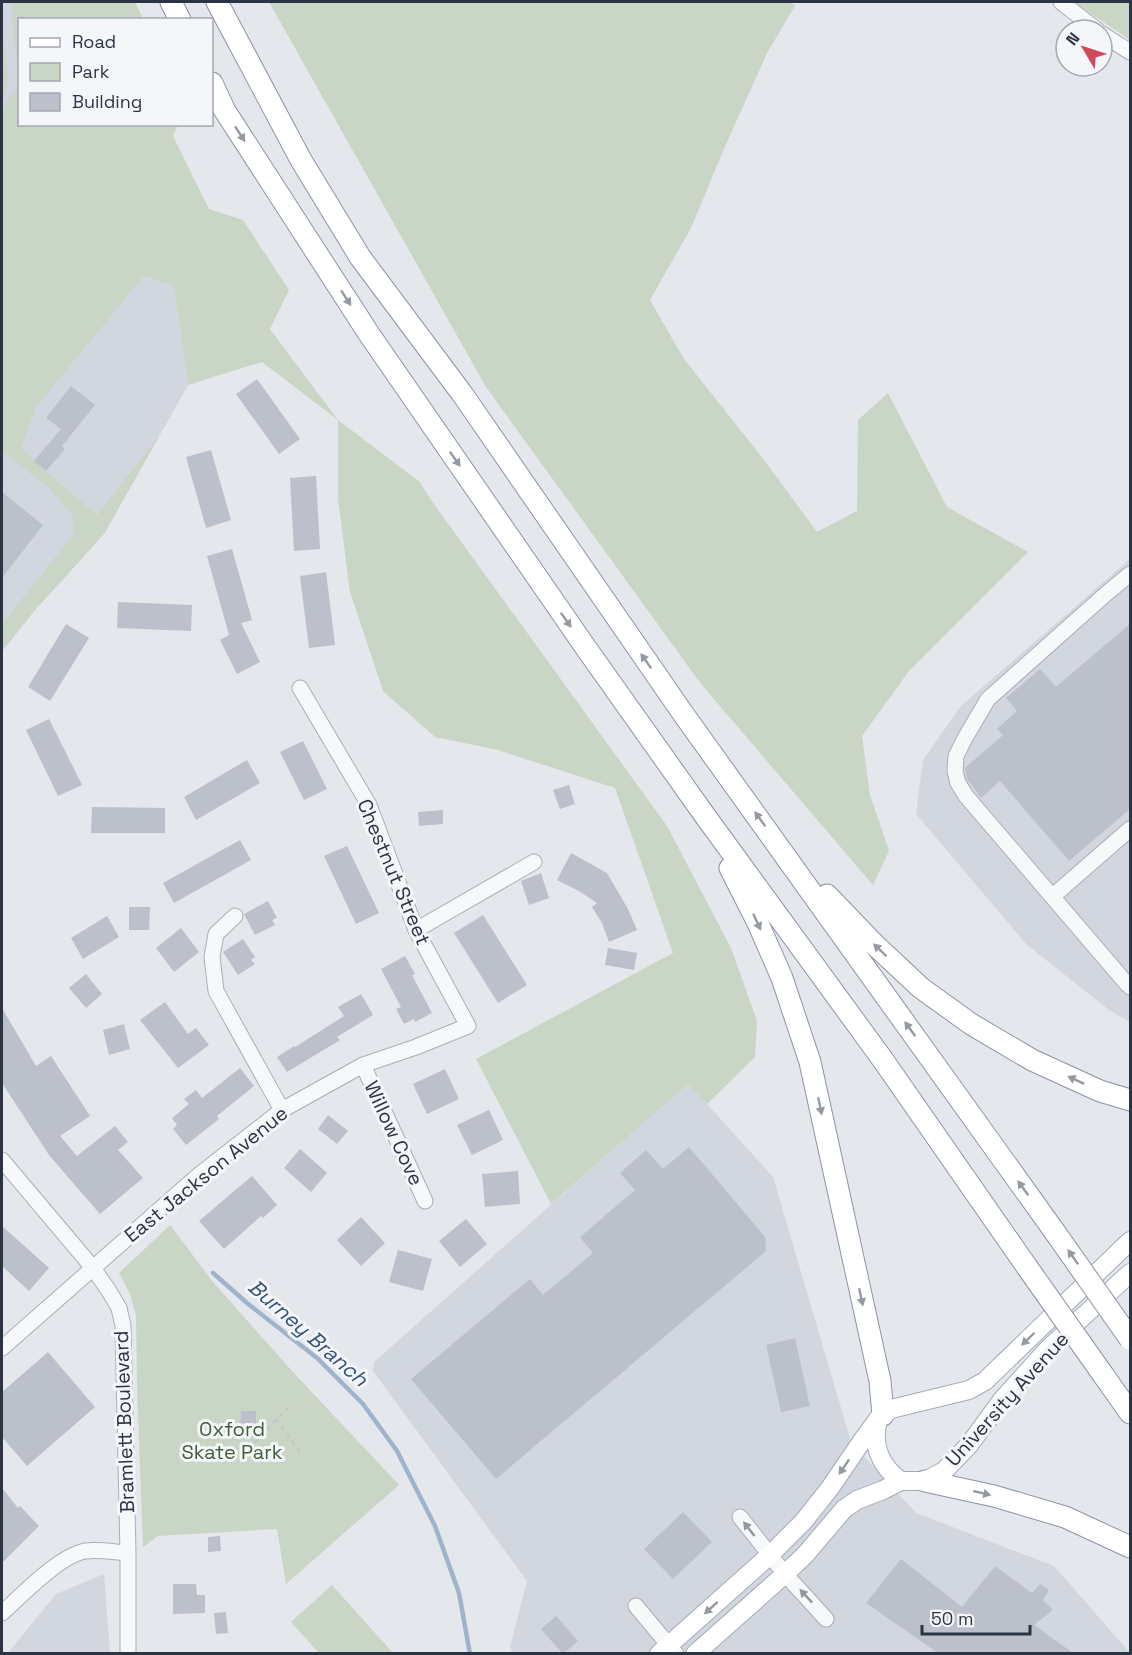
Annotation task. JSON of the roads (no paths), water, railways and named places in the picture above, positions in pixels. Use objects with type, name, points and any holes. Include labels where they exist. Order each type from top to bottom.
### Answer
[{"type":"highway","points":[[171,2],[179,18]]},
{"type":"highway","points":[[217,2],[301,159],[360,257],[463,395],[684,716],[1131,1339]]},
{"type":"highway","points":[[213,85],[225,111],[369,334],[586,648],[883,1060],[1131,1413]]},
{"type":"highway","points":[[703,813],[757,921],[782,978],[810,1062],[880,1381],[881,1417]]},
{"type":"highway","points":[[775,841],[875,945],[921,988],[971,1024],[1032,1060],[1100,1092],[1131,1100]]},
{"type":"highway","points":[[925,1481],[994,1496],[1065,1517],[1131,1547]]},
{"type":"main road","name":"University Avenue","points":[[881,1417],[891,1409],[969,1390],[984,1381],[1131,1241]]},
{"type":"main road","name":"University Avenue","points":[[925,1481],[944,1471],[960,1455],[1002,1400],[1048,1349],[1131,1273]]},
{"type":"main road","points":[[881,1417],[875,1430],[875,1442],[882,1461],[891,1474],[901,1481]]},
{"type":"main road","points":[[668,1651],[803,1522],[881,1417]]},
{"type":"main road","points":[[695,1653],[805,1555],[844,1509],[857,1500],[901,1481],[925,1481]]},
{"type":"street","points":[[1061,2],[1082,18]]},
{"type":"street","points":[[1114,41],[1131,52]]},
{"type":"street","points":[[1131,574],[988,699],[964,738],[956,756],[955,771],[958,783],[966,796],[1131,987]]},
{"type":"street","name":"Chestnut Street","points":[[300,688],[369,805],[416,930],[468,1026]]},
{"type":"street","points":[[1053,896],[1131,829]]},
{"type":"street","points":[[416,930],[534,862]]},
{"type":"street","points":[[235,916],[216,934],[212,957],[216,991],[282,1110]]},
{"type":"street","name":"East Jackson Avenue","points":[[2,1348],[199,1175],[282,1110],[363,1065],[468,1026]]},
{"type":"street","name":"Willow Cove","points":[[363,1065],[425,1201]]},
{"type":"street","name":"Bramlett Boulevard","points":[[2,1160],[93,1268],[119,1308],[123,1326],[128,1653]]},
{"type":"street","points":[[740,1517],[785,1574],[826,1618]]},
{"type":"street","points":[[2,1613],[59,1563],[84,1551],[128,1553]]},
{"type":"street","points":[[636,1606],[668,1651]]},
{"type":"waterway","name":"Burney Branch","points":[[213,1273],[317,1358],[363,1404],[397,1451],[435,1526],[459,1593],[470,1654]]},
{"type":"park label","name":"Oxford Skate Park","points":[[232,1440]]}]
